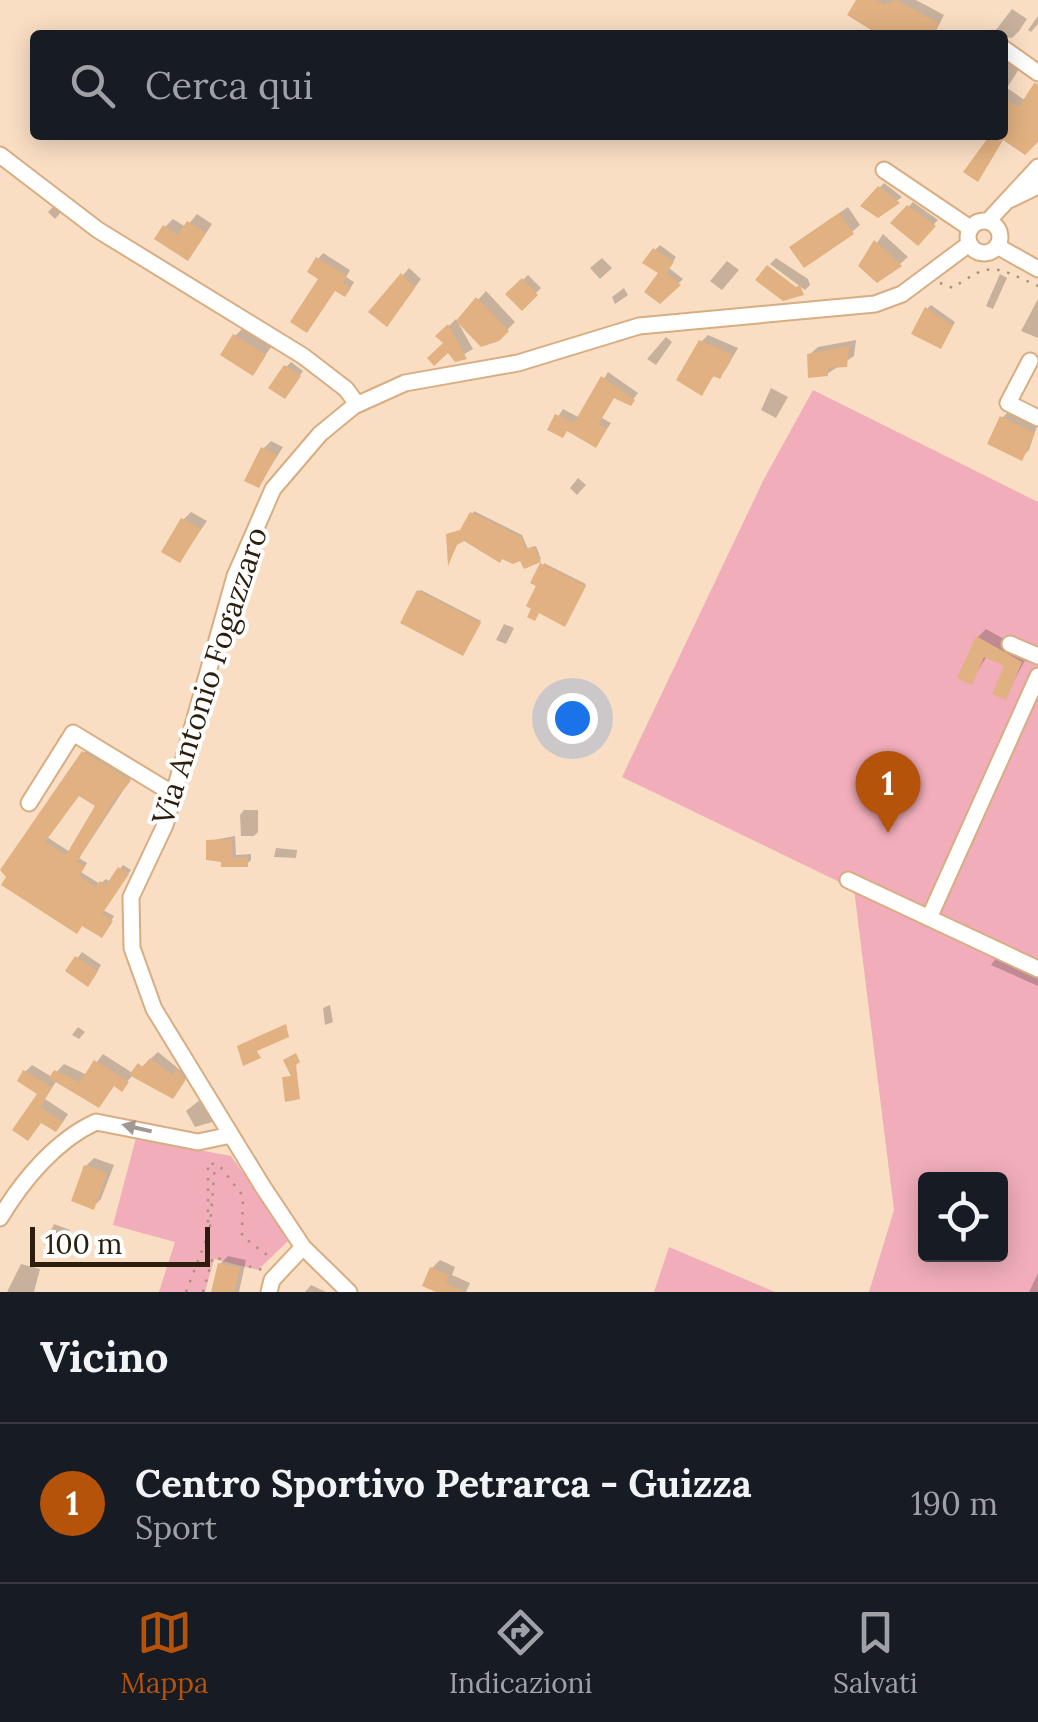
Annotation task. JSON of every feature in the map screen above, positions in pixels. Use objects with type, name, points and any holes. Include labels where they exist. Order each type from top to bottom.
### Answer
[{"type":"street","points":[[1008,52],[1038,73]]},
{"type":"street","points":[[0,154],[98,230],[303,356],[346,390],[357,404]]},
{"type":"street","points":[[990,220],[1000,204],[1038,166]]},
{"type":"street","points":[[884,170],[969,236],[980,253],[998,246]]},
{"type":"street","points":[[1000,204],[1038,186]]},
{"type":"street","points":[[969,236],[977,221],[990,220]]},
{"type":"street","points":[[990,220],[999,231],[998,246]]},
{"type":"street","name":"Via Antonio Fogazzaro","points":[[349,1292],[302,1247],[231,1136],[154,1009],[132,948],[131,897],[175,795],[231,590],[253,529],[294,461],[357,404],[423,378],[518,364],[640,326],[843,309],[902,294],[969,236]]},
{"type":"street","points":[[998,246],[1038,269]]},
{"type":"street","points":[[1030,361],[1008,403],[1038,418]]},
{"type":"street","points":[[1010,644],[1038,656]]},
{"type":"street","points":[[929,918],[1038,676]]},
{"type":"street","points":[[29,803],[74,733],[175,795]]},
{"type":"street","points":[[848,880],[1038,968]]},
{"type":"street","points":[[0,1218],[20,1184],[83,1128],[96,1122],[198,1142],[231,1136]]},
{"type":"street","points":[[269,1292],[272,1280],[302,1247]]},
{"type":"path","points":[[936,278],[953,288],[980,268],[998,268],[1038,286]]},
{"type":"path","points":[[208,1235],[205,1172],[208,1164],[215,1164],[243,1196],[242,1236],[276,1262]]},
{"type":"path","points":[[186,1292],[208,1235],[215,1164]]},
{"type":"path","points":[[204,1292],[212,1256],[266,1271]]},
{"type":"shaded area","points":[[813,390],[1038,502],[1038,1292],[869,1292],[894,1210],[854,889],[622,777],[764,479]]},
{"type":"shaded area","points":[[136,1138],[231,1156],[288,1234],[288,1241],[258,1270],[214,1259],[205,1292],[159,1292],[175,1242],[113,1225]]},
{"type":"shaded area","points":[[669,1247],[775,1292],[654,1292]]},
{"type":"building","points":[[856,0],[876,0],[885,5],[896,0],[939,23],[935,30],[871,30],[847,15]]},
{"type":"building","points":[[1034,83],[1038,84],[1038,142],[1025,155],[1003,140],[1008,140],[1008,100],[1019,107]]},
{"type":"building","points":[[986,140],[1003,140],[978,182],[963,172]]},
{"type":"building","points":[[878,186],[900,203],[878,218],[860,206]]},
{"type":"building","points":[[907,205],[936,226],[918,246],[890,223]]},
{"type":"building","points":[[839,213],[854,234],[804,268],[789,247]]},
{"type":"building","points":[[187,221],[206,233],[188,261],[154,239],[163,225],[178,235]]},
{"type":"building","points":[[874,240],[902,266],[877,283],[858,266]]},
{"type":"building","points":[[653,248],[674,262],[666,273],[681,285],[660,304],[644,292],[658,273],[642,263]]},
{"type":"building","points":[[316,257],[347,276],[343,283],[351,288],[345,297],[335,291],[307,333],[290,322],[318,279],[307,272]]},
{"type":"building","points":[[767,265],[796,287],[800,285],[804,295],[783,301],[755,280]]},
{"type":"building","points":[[401,273],[415,288],[387,327],[368,312]]},
{"type":"building","points":[[522,278],[538,295],[522,311],[505,294]]},
{"type":"building","points":[[476,297],[509,331],[499,341],[481,347],[456,321]]},
{"type":"building","points":[[925,307],[953,326],[941,349],[911,334]]},
{"type":"building","points":[[448,324],[467,359],[455,362],[448,353],[434,366],[427,358],[443,343],[435,336]]},
{"type":"building","points":[[233,334],[266,355],[253,376],[220,355]]},
{"type":"building","points":[[699,340],[733,355],[720,379],[713,376],[702,396],[676,380]]},
{"type":"building","points":[[849,346],[847,367],[828,368],[828,376],[808,378],[807,354]]},
{"type":"building","points":[[284,365],[301,376],[285,399],[268,388]]},
{"type":"building","points":[[601,376],[635,400],[631,406],[614,398],[598,424],[607,429],[596,448],[567,431],[563,438],[547,430],[555,414],[574,423]]},
{"type":"building","points":[[1000,416],[1035,433],[1022,461],[987,444]]},
{"type":"building","points":[[261,447],[277,455],[259,488],[244,481]]},
{"type":"building","points":[[470,512],[521,537],[526,549],[534,546],[541,562],[524,569],[520,561],[513,564],[502,559],[500,563],[464,541],[457,545],[448,566],[446,534],[460,530]]},
{"type":"building","points":[[181,518],[201,529],[180,563],[161,552]]},
{"type":"building","points":[[540,563],[586,586],[565,627],[539,613],[535,621],[527,617],[531,609],[526,606],[536,586],[530,583]]},
{"type":"building","points":[[417,590],[481,623],[463,656],[400,623]]},
{"type":"building","points":[[976,636],[1022,662],[1006,700],[992,694],[1004,666],[984,657],[972,685],[957,678]]},
{"type":"building","points":[[82,751],[131,781],[115,799],[77,862],[85,867],[79,876],[96,887],[100,881],[106,885],[118,867],[129,874],[102,914],[113,921],[102,938],[82,926],[77,934],[1,885],[6,877],[0,870]],"holes":[[[79,796],[95,806],[66,855],[45,842]]]},
{"type":"building","points":[[232,839],[232,858],[248,858],[248,867],[221,867],[221,862],[206,860],[206,840]]},
{"type":"building","points":[[75,956],[98,971],[88,987],[65,971]]},
{"type":"building","points":[[286,1024],[289,1037],[257,1051],[261,1058],[243,1066],[237,1046]]},
{"type":"building","points":[[296,1053],[300,1062],[296,1065],[300,1099],[285,1102],[282,1077],[291,1076],[283,1060]]},
{"type":"building","points":[[150,1058],[172,1075],[177,1069],[185,1081],[173,1099],[129,1075],[138,1063],[143,1067]]},
{"type":"building","points":[[94,1060],[129,1082],[122,1092],[114,1086],[99,1108],[49,1078],[54,1070],[80,1082]]},
{"type":"building","points":[[23,1070],[52,1087],[40,1107],[63,1122],[56,1132],[41,1123],[28,1141],[12,1130],[37,1094],[17,1081]]},
{"type":"building","points":[[84,1165],[107,1173],[94,1210],[71,1201]]},
{"type":"building","points":[[218,1263],[240,1268],[234,1292],[211,1292]]},
{"type":"building","points":[[430,1267],[449,1275],[446,1283],[466,1292],[436,1292],[422,1286]]},
{"type":"place","name":"Centro Sportivo Petrarca - Guizza","points":[[888,833]]}]
